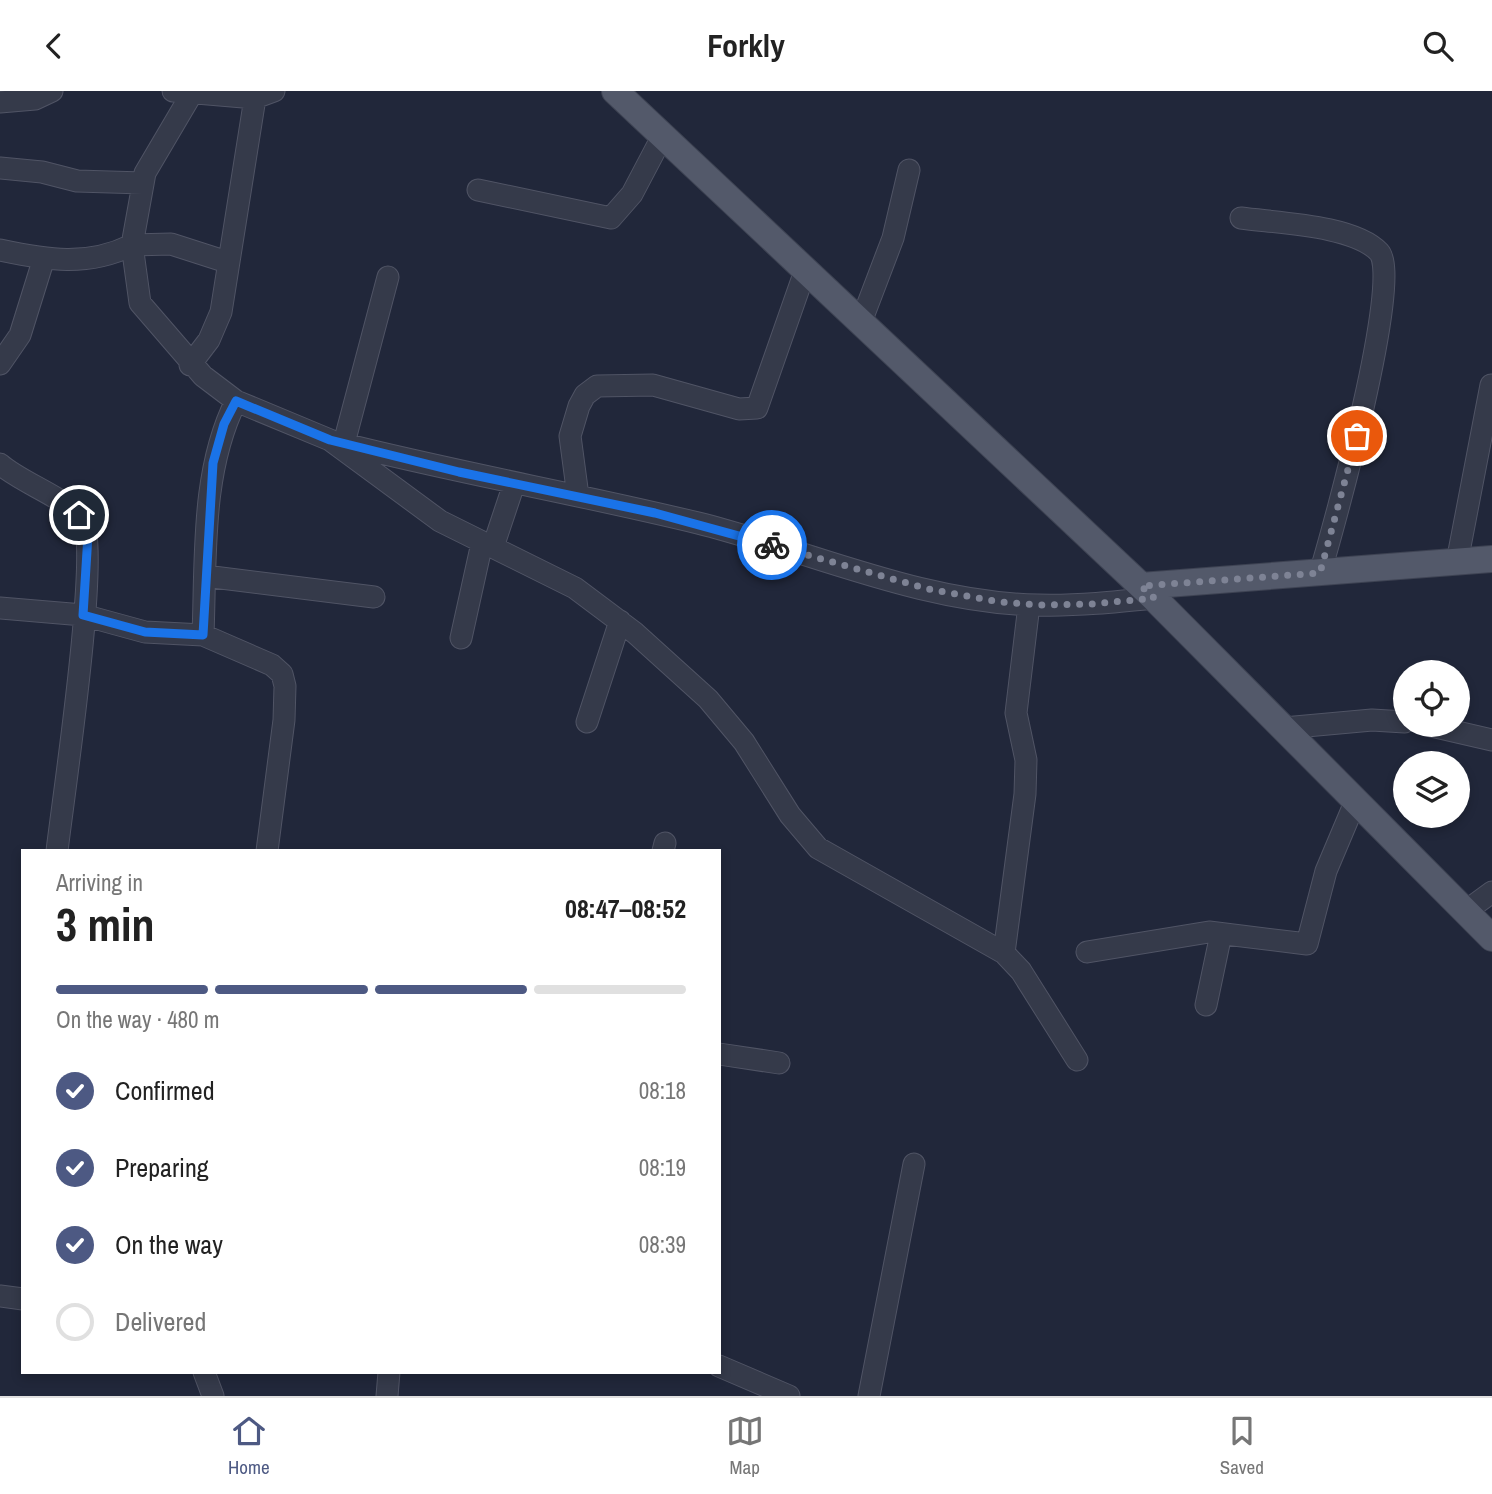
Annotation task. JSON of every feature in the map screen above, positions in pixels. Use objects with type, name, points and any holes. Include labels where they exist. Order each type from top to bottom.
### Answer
[{"type":"main road","points":[[615,91],[1148,592],[1492,938]]},
{"type":"main road","points":[[1148,592],[1320,573],[1492,559]]},
{"type":"street","points":[[0,101],[35,99],[52,91]]},
{"type":"street","points":[[190,365],[217,325],[227,262],[265,95],[182,93],[149,163],[132,245],[140,303],[190,365],[236,401],[337,442],[714,527],[846,568],[928,589],[1029,605],[1093,604],[1148,592]]},
{"type":"street","points":[[478,190],[611,218],[632,194],[662,137]]},
{"type":"street","points":[[0,168],[25,170],[77,181],[143,183]]},
{"type":"street","points":[[861,322],[893,238],[909,170]]},
{"type":"street","points":[[1241,218],[1331,231],[1362,241],[1380,253],[1385,264],[1378,327],[1361,417],[1343,497],[1320,573]]},
{"type":"street","points":[[0,250],[79,261],[114,254],[132,245],[171,244],[227,262]]},
{"type":"street","points":[[0,364],[20,335],[44,258]]},
{"type":"street","points":[[578,496],[570,436],[585,395],[597,386],[610,383],[653,384],[739,409],[757,408],[805,271]]},
{"type":"street","points":[[337,442],[388,277]]},
{"type":"street","points":[[1457,562],[1491,386]]},
{"type":"street","points":[[203,635],[213,463],[224,424],[236,401]]},
{"type":"street","points":[[337,442],[405,498],[488,545],[564,581],[620,621],[684,674],[724,716],[758,762],[790,815],[818,848],[1004,953],[1021,971],[1077,1060]]},
{"type":"street","points":[[0,464],[25,483],[66,506],[84,523],[88,551],[83,615],[57,849]]},
{"type":"street","points":[[461,638],[488,545],[514,484]]},
{"type":"street","points":[[205,576],[374,597]]},
{"type":"street","points":[[1004,953],[1025,794],[1026,759],[1016,713],[1029,605]]},
{"type":"street","points":[[0,608],[83,615],[145,632],[203,635],[272,665],[282,674],[285,686],[284,720],[267,849]]},
{"type":"street","points":[[587,722],[620,621]]},
{"type":"street","points":[[1284,728],[1371,720],[1393,721]]},
{"type":"street","points":[[1470,735],[1492,740]]},
{"type":"street","points":[[1087,953],[1209,932],[1307,944],[1326,871],[1356,800]]},
{"type":"street","points":[[1466,911],[1492,892]]},
{"type":"street","points":[[1206,1005],[1221,933]]},
{"type":"street","points":[[721,1054],[779,1063]]},
{"type":"street","points":[[869,1396],[914,1164]]},
{"type":"street","points":[[0,1296],[21,1299]]},
{"type":"street","points":[[721,1367],[789,1396]]},
{"type":"street","points":[[205,1374],[213,1396]]},
{"type":"street","points":[[387,1396],[389,1374]]},
{"type":"way so far","points":[[772,545],[928,589],[1000,602],[1037,605],[1093,604],[1154,598],[1141,586],[1320,573],[1349,475],[1357,436]]},
{"type":"route","points":[[79,515],[88,535],[88,570],[83,615],[145,632],[203,635],[208,506],[213,463],[224,424],[236,401],[330,440],[459,472],[628,506],[714,527],[772,545]]}]
